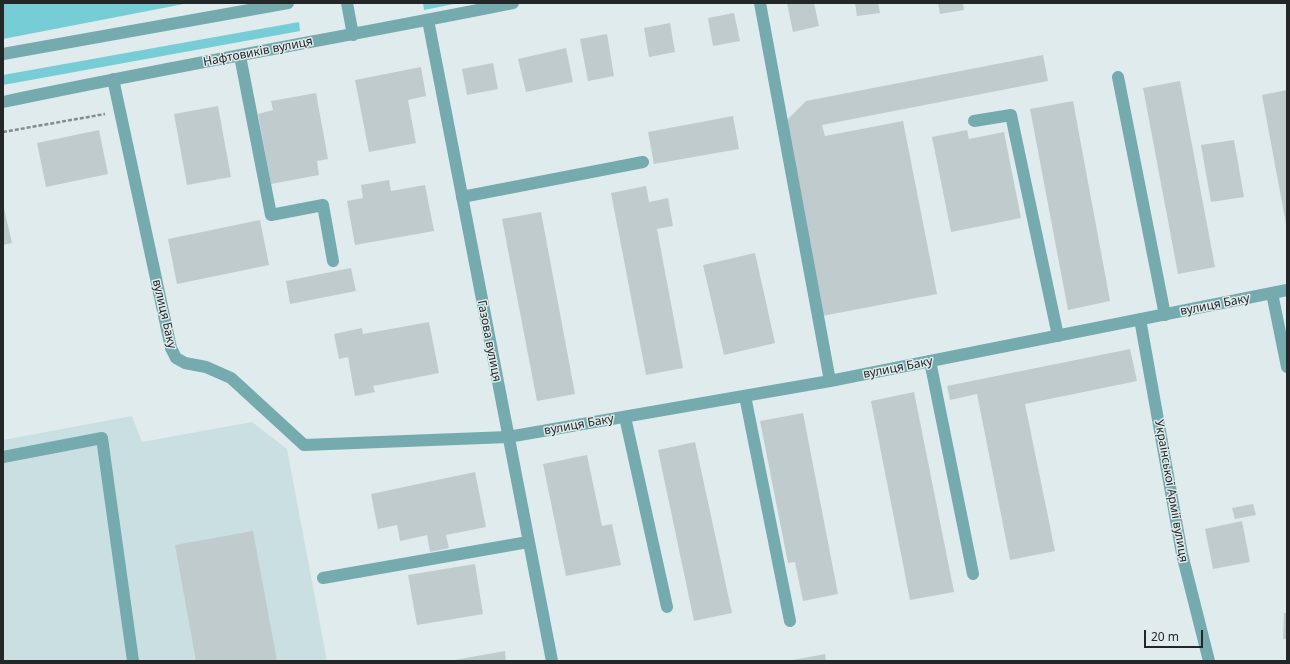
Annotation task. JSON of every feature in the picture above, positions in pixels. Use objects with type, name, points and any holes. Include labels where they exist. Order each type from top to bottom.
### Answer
[{"type":"street","points":[[3,54],[288,3]]},
{"type":"street","points":[[347,3],[353,35]]},
{"type":"street","name":"Нафтовиків вулиця","points":[[3,102],[113,79],[353,35],[513,3]]},
{"type":"street","points":[[760,3],[830,381]]},
{"type":"street","name":"Газова вулиця","points":[[428,20],[552,661]]},
{"type":"street","points":[[240,56],[272,215],[323,205],[333,261]]},
{"type":"street","points":[[1118,77],[1165,315]]},
{"type":"street","name":"вулиця Баку","points":[[113,79],[170,348],[176,358],[185,363],[206,366],[231,378],[304,445],[508,437],[830,381],[1287,290]]},
{"type":"street","points":[[974,120],[1011,115],[1058,336]]},
{"type":"street","points":[[462,197],[642,162]]},
{"type":"street","points":[[1272,293],[1287,367]]},
{"type":"street","name":"Української Армії вулиця","points":[[1140,319],[1182,554],[1208,661]]},
{"type":"street","points":[[930,361],[973,574]]},
{"type":"street","points":[[745,396],[790,621]]},
{"type":"street","points":[[625,417],[667,607]]},
{"type":"street","points":[[3,457],[102,438],[132,661]]},
{"type":"street","points":[[323,578],[528,542]]},
{"type":"path","points":[[3,132],[120,111]]},
{"type":"shaded area","points":[[3,3],[189,3],[3,39]]},
{"type":"shaded area","points":[[423,3],[459,3],[424,10]]},
{"type":"shaded area","points":[[299,22],[300,31],[3,85],[3,75]]},
{"type":"shaded area","points":[[132,416],[142,442],[252,422],[287,449],[327,661],[3,661],[3,440]]},
{"type":"building","points":[[787,3],[814,3],[819,26],[793,32]]},
{"type":"building","points":[[855,3],[878,3],[880,13],[857,16]]},
{"type":"building","points":[[938,3],[963,3],[964,10],[940,14]]},
{"type":"building","points":[[734,13],[740,41],[713,46],[708,18]]},
{"type":"building","points":[[670,23],[675,52],[649,57],[644,28]]},
{"type":"building","points":[[607,34],[614,76],[588,81],[580,39]]},
{"type":"building","points":[[566,48],[573,82],[526,92],[518,59]]},
{"type":"building","points":[[1043,55],[1048,81],[822,125],[825,136],[903,121],[937,294],[822,316],[784,123],[806,101]]},
{"type":"building","points":[[493,63],[498,89],[467,95],[462,69]]},
{"type":"building","points":[[421,67],[426,96],[408,100],[416,143],[369,152],[355,80]]},
{"type":"building","points":[[1180,81],[1215,267],[1178,274],[1143,88]]},
{"type":"building","points":[[1287,90],[1287,224],[1286,224],[1262,95]]},
{"type":"building","points":[[316,93],[328,159],[317,161],[319,175],[271,184],[258,114],[273,110],[271,101]]},
{"type":"building","points":[[1073,101],[1110,301],[1068,310],[1030,109]]},
{"type":"building","points":[[218,106],[231,177],[187,185],[174,114]]},
{"type":"building","points":[[733,116],[739,149],[654,164],[648,132]]},
{"type":"building","points":[[99,130],[108,174],[46,187],[37,143]]},
{"type":"building","points":[[967,130],[969,139],[1004,132],[1021,218],[951,232],[932,137]]},
{"type":"building","points":[[1234,140],[1244,197],[1211,202],[1201,145]]},
{"type":"building","points":[[389,180],[391,191],[425,185],[434,231],[355,245],[347,201],[363,198],[361,185]]},
{"type":"building","points":[[646,186],[649,202],[668,198],[673,226],[657,229],[683,368],[646,375],[611,193]]},
{"type":"building","points":[[3,204],[12,243],[3,245]]},
{"type":"building","points":[[541,212],[575,394],[537,401],[502,219]]},
{"type":"building","points":[[260,220],[269,265],[177,284],[168,239]]},
{"type":"building","points":[[755,253],[775,343],[724,355],[703,265]]},
{"type":"building","points":[[351,268],[356,291],[290,304],[286,281]]},
{"type":"building","points":[[429,322],[439,373],[373,386],[375,392],[355,396],[348,357],[339,359],[334,334],[362,328],[363,334]]},
{"type":"building","points":[[1130,349],[1137,381],[1025,404],[1055,551],[1010,560],[977,394],[950,400],[947,386]]},
{"type":"building","points":[[914,392],[954,592],[910,600],[871,401]]},
{"type":"building","points":[[803,413],[838,594],[803,601],[795,562],[788,563],[760,421]]},
{"type":"building","points":[[695,442],[732,613],[694,621],[658,450]]},
{"type":"building","points":[[587,455],[602,526],[612,524],[621,565],[566,576],[543,464]]},
{"type":"building","points":[[475,472],[486,527],[446,535],[449,548],[430,552],[427,535],[400,541],[397,525],[378,529],[371,494]]},
{"type":"building","points":[[1253,504],[1256,515],[1235,519],[1232,508]]},
{"type":"building","points":[[1242,521],[1250,562],[1213,569],[1205,529]]},
{"type":"building","points":[[253,531],[277,661],[196,661],[175,545]]},
{"type":"building","points":[[475,564],[483,614],[417,625],[408,575]]},
{"type":"building","points":[[1284,613],[1287,613],[1287,639],[1283,639]]},
{"type":"building","points":[[505,651],[506,661],[455,661],[455,660]]},
{"type":"building","points":[[825,654],[826,661],[793,660]]}]
